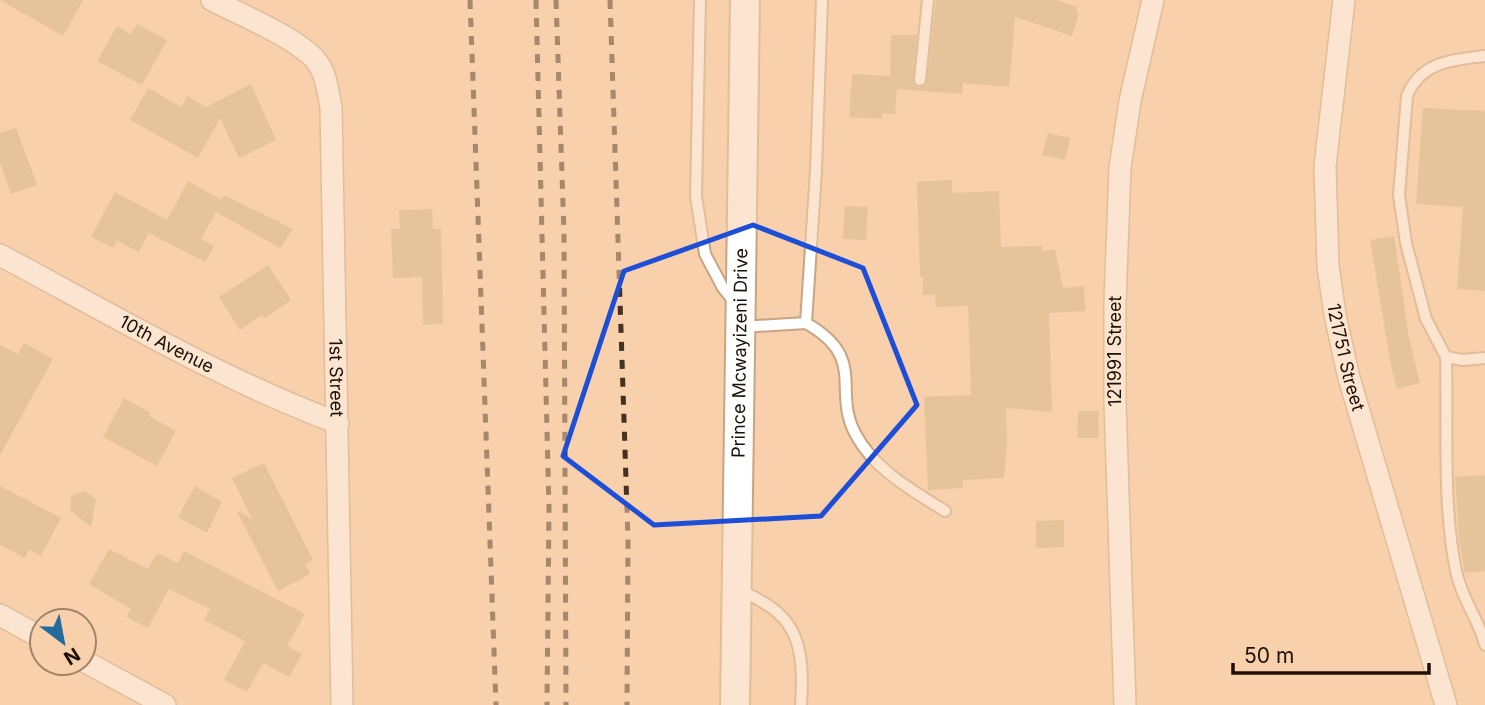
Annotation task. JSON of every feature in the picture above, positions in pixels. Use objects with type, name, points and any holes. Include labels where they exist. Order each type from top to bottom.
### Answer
[{"type":"street","name":"1st Street","points":[[212,0],[296,44],[312,56],[324,75],[331,107],[342,705]]},
{"type":"street","name":"Prince Mcwayizeni Drive","points":[[735,705],[745,0]]},
{"type":"street","name":"121991 Street","points":[[1125,705],[1115,402],[1115,302],[1120,168],[1130,100],[1153,0]]},
{"type":"street","name":"121751 Street","points":[[1344,0],[1325,166],[1328,266],[1335,315],[1349,378],[1446,705]]},
{"type":"street","name":"10th Avenue","points":[[0,255],[227,376],[338,423]]},
{"type":"street","points":[[0,615],[28,630]]},
{"type":"street","points":[[98,669],[165,705]]},
{"type":"lane","points":[[700,0],[696,196],[701,233],[710,265],[740,318],[806,323],[829,340],[843,360],[848,413],[856,436],[886,470],[945,511]]},
{"type":"lane","points":[[806,323],[816,170],[822,0]]},
{"type":"lane","points":[[920,80],[928,0]]},
{"type":"lane","points":[[1485,56],[1443,62],[1429,68],[1415,80],[1407,96],[1399,195],[1406,243],[1426,319],[1446,357],[1448,484],[1456,572],[1460,588],[1485,645]]},
{"type":"lane","points":[[1446,357],[1464,360],[1485,358]]},
{"type":"lane","points":[[737,588],[774,609],[791,629],[799,652],[803,678],[801,705]]},
{"type":"highlighted area","points":[[753,225],[863,268],[917,405],[821,516],[654,525],[563,456],[624,271]]},
{"type":"building","points":[[0,0],[83,0],[63,36]]},
{"type":"building","points":[[936,0],[1056,0],[1078,7],[1076,12],[1079,13],[1072,36],[1015,17],[1009,87],[963,83],[962,94],[897,89],[895,114],[882,113],[882,119],[849,117],[852,74],[890,76],[891,35],[917,35],[913,83],[919,88],[926,85]]},
{"type":"building","points":[[137,24],[167,40],[142,85],[97,61],[117,26],[131,34]]},
{"type":"building","points":[[251,84],[276,140],[239,158],[220,118],[198,158],[130,120],[148,88],[181,107],[187,96],[206,107]]},
{"type":"building","points":[[1423,108],[1485,111],[1485,291],[1457,289],[1463,207],[1416,204]]},
{"type":"building","points":[[16,128],[37,185],[11,194],[0,163],[0,133]]},
{"type":"building","points":[[1048,133],[1070,138],[1065,160],[1042,155]]},
{"type":"building","points":[[952,180],[952,193],[999,191],[1001,247],[1042,246],[1042,251],[1055,249],[1063,288],[1084,286],[1085,311],[1049,313],[1052,412],[1006,408],[1004,478],[963,480],[963,488],[928,490],[924,397],[971,395],[968,306],[936,307],[935,295],[923,295],[923,277],[920,277],[917,182]]},
{"type":"building","points":[[188,181],[222,200],[224,195],[293,229],[280,248],[216,212],[201,239],[214,246],[205,262],[149,233],[139,252],[117,241],[113,248],[91,237],[115,192],[167,220]]},
{"type":"building","points":[[845,206],[868,207],[866,240],[843,239]]},
{"type":"building","points":[[432,209],[433,229],[441,229],[443,324],[423,325],[422,277],[393,278],[391,229],[400,229],[399,210]]},
{"type":"building","points":[[1394,236],[1409,338],[1420,383],[1397,389],[1370,240]]},
{"type":"building","points":[[268,265],[291,300],[264,319],[262,315],[240,330],[219,297]]},
{"type":"building","points":[[24,343],[53,359],[0,455],[0,345],[18,354]]},
{"type":"building","points":[[124,398],[176,431],[157,466],[103,437]]},
{"type":"building","points":[[1078,411],[1099,411],[1098,438],[1077,438]]},
{"type":"building","points":[[264,463],[313,560],[305,564],[310,574],[278,591],[236,510],[252,519],[232,478]]},
{"type":"building","points":[[1485,475],[1485,571],[1465,573],[1459,540],[1455,477]]},
{"type":"building","points":[[0,486],[61,518],[41,556],[29,550],[25,558],[0,545]]},
{"type":"building","points":[[195,486],[222,502],[207,533],[178,517]]},
{"type":"building","points":[[85,491],[96,499],[91,527],[70,510],[71,496]]},
{"type":"building","points":[[1064,520],[1064,547],[1036,548],[1036,521]]},
{"type":"building","points":[[109,549],[148,569],[157,553],[178,563],[184,551],[305,614],[287,646],[302,654],[289,677],[263,663],[247,692],[224,680],[245,641],[204,620],[210,609],[169,589],[148,628],[126,617],[131,609],[89,584]]},
{"type":"railway","points":[[470,0],[496,705]]},
{"type":"railway","points":[[536,0],[549,508],[547,705]]},
{"type":"railway","points":[[556,0],[564,233],[566,705]]},
{"type":"railway","points":[[610,0],[628,540],[627,705]]}]
